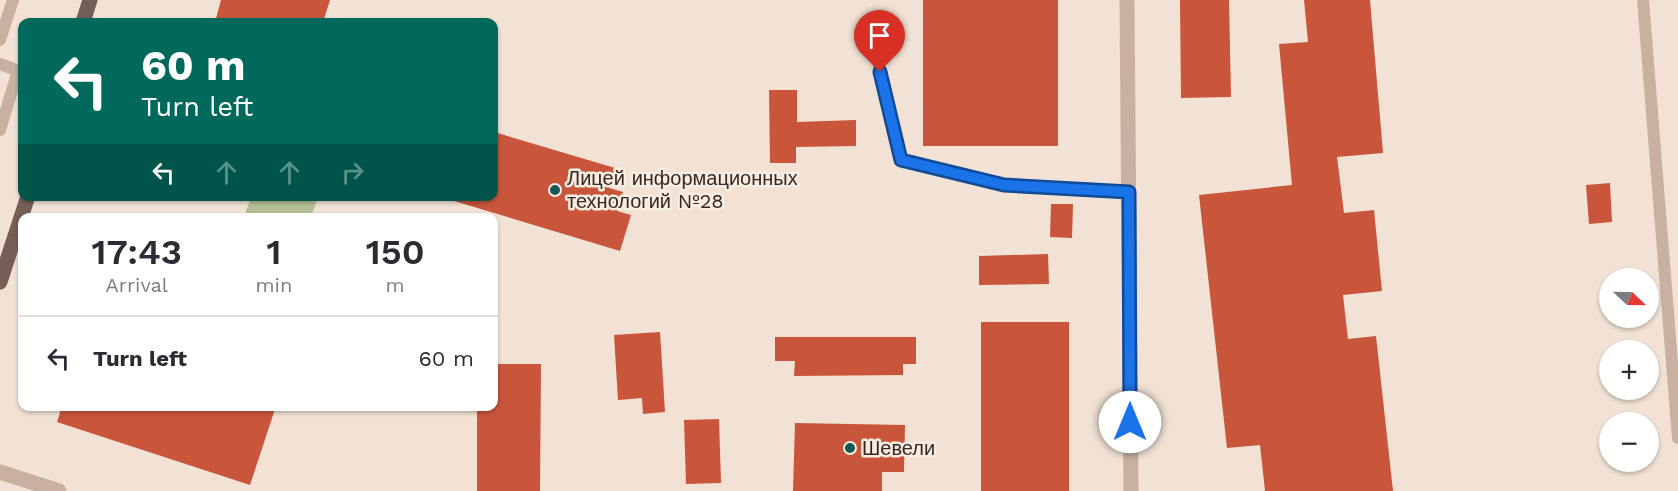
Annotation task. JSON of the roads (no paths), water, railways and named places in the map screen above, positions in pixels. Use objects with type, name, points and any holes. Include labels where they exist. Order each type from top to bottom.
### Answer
[{"type":"main road","points":[[84,18],[90,0]]},
{"type":"main road","points":[[0,282],[18,225]]},
{"type":"street","points":[[1127,0],[1131,491]]},
{"type":"street","points":[[0,472],[59,491]]},
{"type":"lane","points":[[0,40],[13,0]]},
{"type":"lane","points":[[1643,0],[1678,438]]},
{"type":"lane","points":[[875,49],[901,160],[1004,185],[1129,192]]},
{"type":"lane","points":[[0,64],[18,71]]},
{"type":"lane","points":[[0,130],[18,78]]},
{"type":"place","name":"Лицей информационных технологий №28","points":[[555,190]]},
{"type":"place","name":"Шевели","points":[[850,448]]}]
